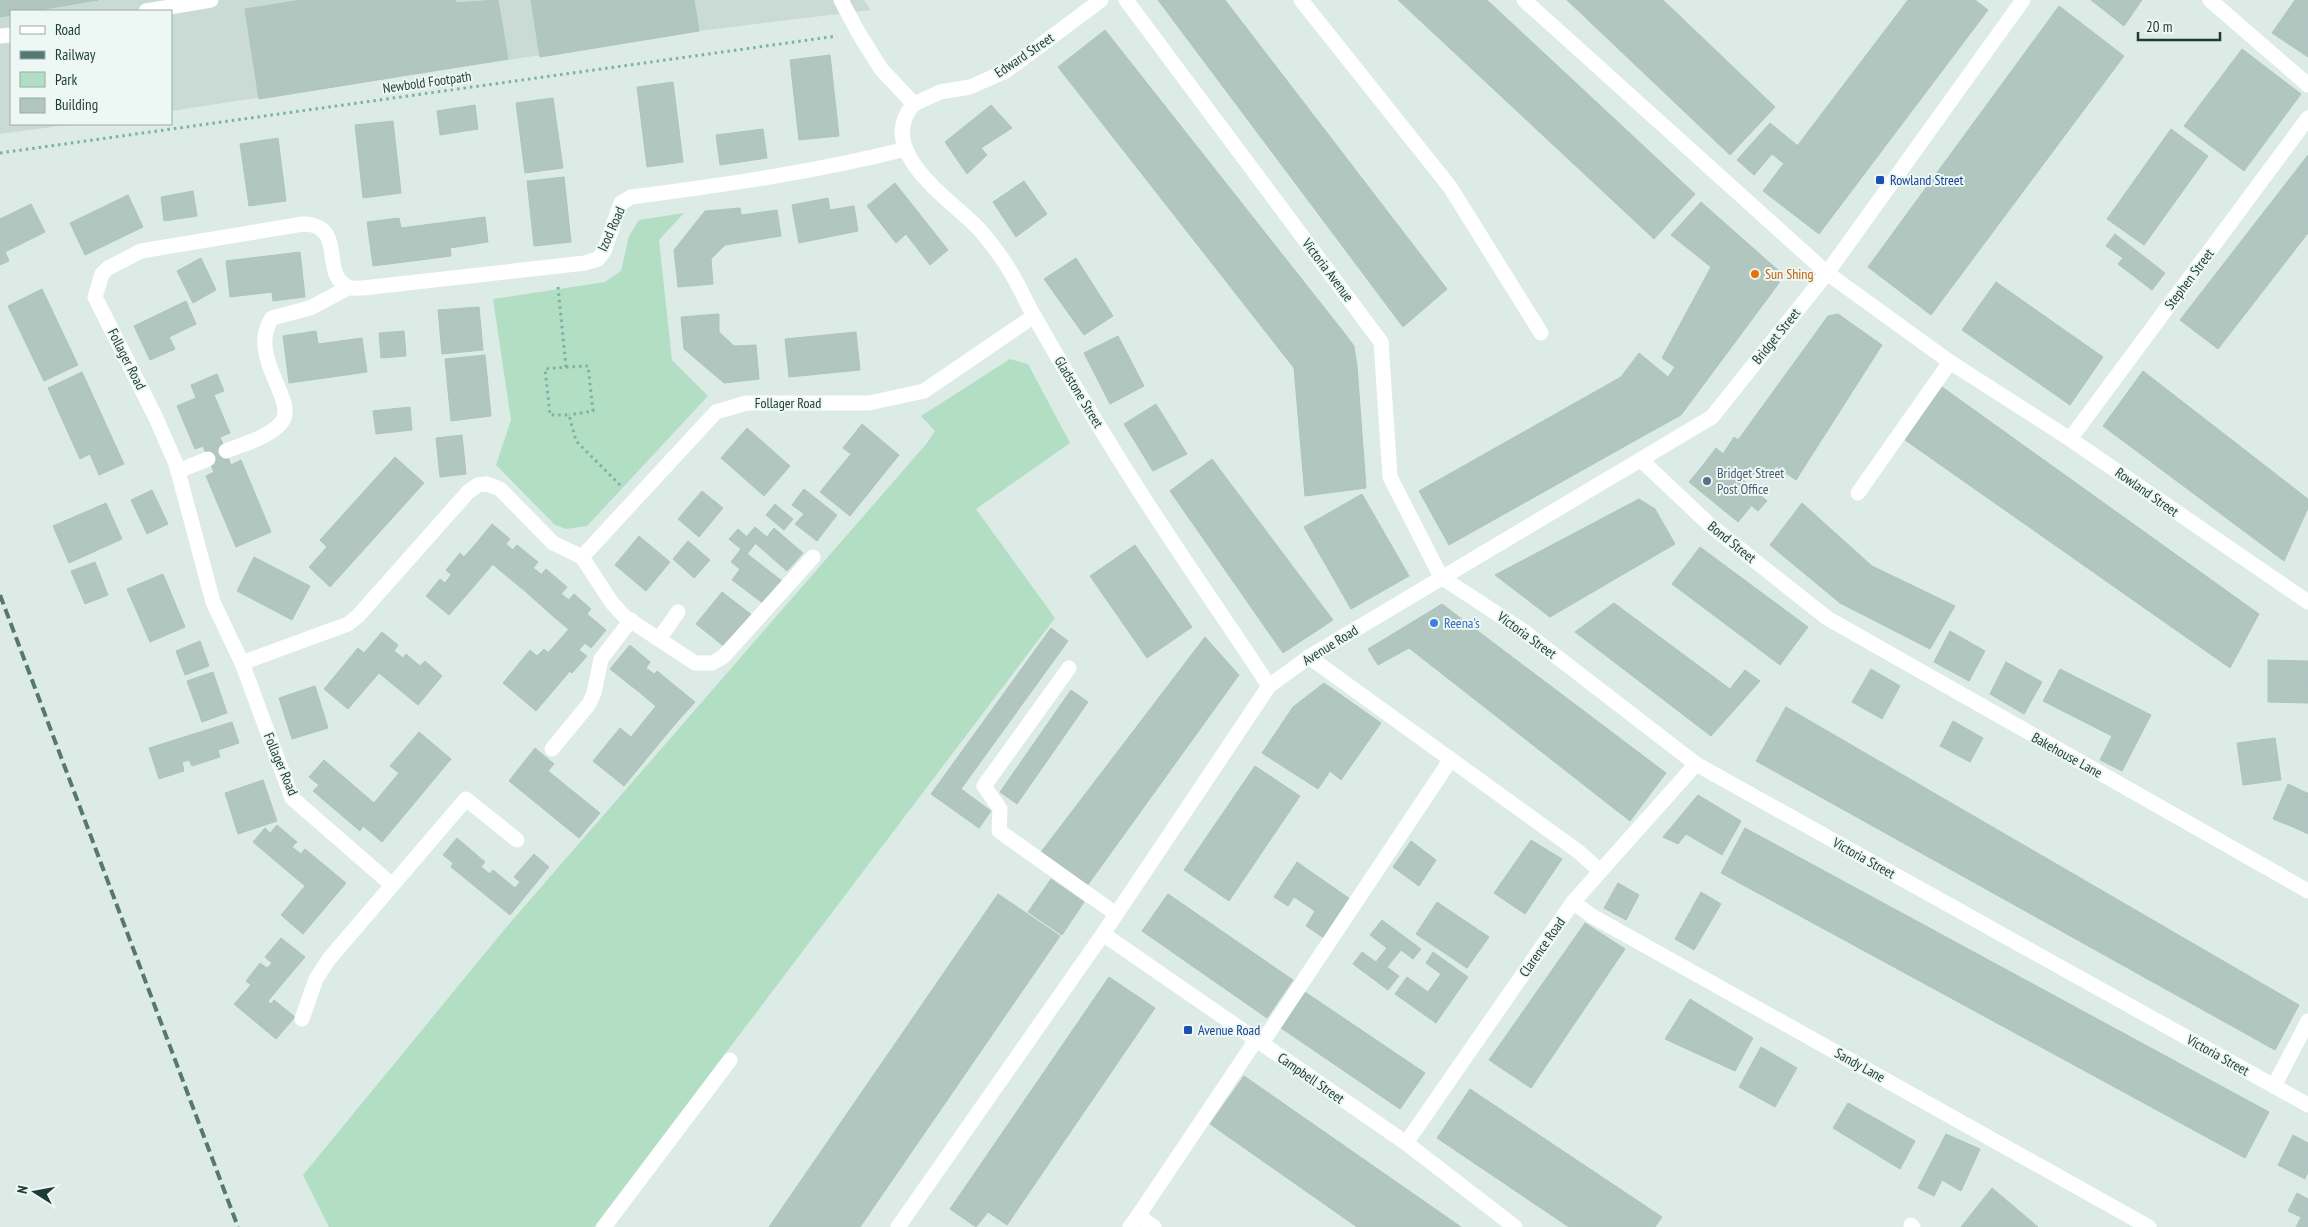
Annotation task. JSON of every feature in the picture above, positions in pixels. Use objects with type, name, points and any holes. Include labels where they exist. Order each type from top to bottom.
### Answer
[{"type":"street","points":[[152,10],[211,0]]},
{"type":"street","points":[[841,0],[881,69],[914,104]]},
{"type":"street","name":"Edward Street","points":[[914,104],[940,92],[970,87],[1006,71],[1101,0]]},
{"type":"street","name":"Victoria Avenue","points":[[1126,0],[1381,342],[1390,477],[1441,578]]},
{"type":"street","points":[[1301,0],[1450,187],[1540,333]]},
{"type":"street","name":"Rowland Street","points":[[1524,0],[1826,273],[1950,362],[2070,439],[2308,602]]},
{"type":"street","points":[[2210,0],[2308,85]]},
{"type":"street","name":"Bridget Street","points":[[1441,578],[1712,417],[1826,273],[2022,1]]},
{"type":"street","name":"Gladstone Street","points":[[914,104],[909,110],[903,136],[906,149],[915,166],[934,187],[976,226],[1006,263],[1034,316],[1122,463],[1269,686]]},
{"type":"street","name":"Stephen Street","points":[[2070,439],[2308,118]]},
{"type":"street","name":"Izod Road","points":[[348,288],[363,288],[585,263],[598,259],[604,251],[621,203],[632,197],[753,181],[851,163],[906,149]]},
{"type":"street","name":"Follager Road","points":[[348,288],[339,280],[335,272],[330,245],[324,231],[316,224],[303,224],[141,251],[108,268],[102,274],[95,297],[156,418],[178,471],[213,602],[242,663],[292,798],[392,885]]},
{"type":"street","points":[[226,452],[269,433],[282,423],[285,415],[281,393],[271,375],[264,353],[264,329],[272,318],[310,308],[348,288]]},
{"type":"street","name":"Follager Road","points":[[582,557],[716,412],[746,403],[869,403],[924,391],[1034,316]]},
{"type":"street","points":[[1858,493],[1950,362]]},
{"type":"street","points":[[178,471],[208,459]]},
{"type":"street","name":"Bond Street","points":[[1641,460],[1711,526],[1827,618]]},
{"type":"street","points":[[242,663],[348,624],[358,616],[468,492],[478,485],[487,484],[500,490],[552,543],[582,557],[612,603],[630,620],[696,663],[712,663],[723,657],[813,557]]},
{"type":"street","name":"Avenue Road","points":[[898,1227],[1103,934],[1269,686],[1309,657],[1441,578]]},
{"type":"street","name":"Victoria Street","points":[[1441,578],[1522,630],[1696,764],[2308,1105]]},
{"type":"street","points":[[659,639],[678,612]]},
{"type":"street","name":"Bakehouse Lane","points":[[1827,618],[2308,890]]},
{"type":"street","points":[[552,749],[592,700],[601,659],[630,620]]},
{"type":"street","points":[[1309,657],[1579,852],[1600,871]]},
{"type":"street","points":[[1069,668],[984,786],[1000,809],[998,831],[1116,914]]},
{"type":"street","points":[[1154,1227],[1134,1221],[1259,1042],[1451,759]]},
{"type":"street","name":"Clarence Road","points":[[1406,1143],[1573,902],[1696,764]]},
{"type":"street","points":[[302,1020],[316,979],[329,959],[466,799],[517,840]]},
{"type":"street","name":"Sandy Lane","points":[[1573,902],[1592,916],[2149,1227]]},
{"type":"street","name":"Campbell Street","points":[[1103,934],[1406,1143],[1516,1227]]},
{"type":"street","points":[[2274,1086],[2308,1021]]},
{"type":"street","points":[[604,1227],[730,1060]]},
{"type":"path","name":"Newbold Footpath","points":[[0,154],[858,32]]},
{"type":"path","points":[[556,266],[566,367]]},
{"type":"path","points":[[588,366],[593,411],[569,415],[550,415],[545,369],[566,367],[588,366]]},
{"type":"path","points":[[569,415],[576,441],[635,500]]},
{"type":"shaded area","points":[[0,0],[864,0],[871,10],[699,31],[172,111],[172,10],[10,10],[10,125],[68,125],[0,134]]},
{"type":"green space","points":[[684,213],[659,240],[672,360],[708,396],[587,526],[566,529],[555,525],[496,465],[511,420],[493,299],[605,282],[621,271],[629,236],[639,220]]},
{"type":"green space","points":[[1010,359],[1028,364],[1070,443],[976,509],[1055,618],[594,1227],[329,1227],[303,1175],[509,924],[927,443],[935,431],[921,416]]},
{"type":"building","points":[[0,0],[98,0],[38,10],[10,10],[10,15],[0,17]]},
{"type":"building","points":[[302,0],[455,0],[456,3],[498,0],[508,59],[259,99],[245,9]]},
{"type":"building","points":[[531,0],[694,0],[699,31],[540,57]]},
{"type":"building","points":[[1158,0],[1225,0],[1447,289],[1403,327]]},
{"type":"building","points":[[1398,0],[1487,0],[1695,194],[1654,239]]},
{"type":"building","points":[[1567,0],[1663,0],[1775,107],[1730,155]]},
{"type":"building","points":[[1908,0],[1975,0],[1988,10],[1819,234],[1763,191]]},
{"type":"building","points":[[2091,0],[2142,0],[2124,26]]},
{"type":"building","points":[[2295,0],[2308,0],[2308,57],[2272,33]]},
{"type":"building","points":[[2059,6],[2124,56],[1931,315],[1868,267]]},
{"type":"building","points":[[1105,30],[1342,330],[1294,368],[1058,67]]},
{"type":"building","points":[[2242,49],[2301,94],[2244,171],[2184,126]]},
{"type":"building","points":[[830,55],[839,136],[799,140],[790,60]]},
{"type":"building","points":[[673,82],[683,162],[647,167],[637,87]]},
{"type":"building","points":[[553,98],[563,168],[525,173],[516,103]]},
{"type":"building","points":[[475,105],[478,129],[440,135],[437,111]]},
{"type":"building","points":[[991,105],[1012,128],[981,148],[987,155],[967,174],[945,142]]},
{"type":"building","points":[[393,121],[401,193],[363,198],[355,125]]},
{"type":"building","points":[[1770,123],[1798,146],[1783,163],[1772,154],[1754,175],[1737,160]]},
{"type":"building","points":[[763,129],[767,158],[720,165],[716,135]]},
{"type":"building","points":[[2171,129],[2208,156],[2144,245],[2107,219]]},
{"type":"building","points":[[278,138],[286,201],[249,206],[240,144]]},
{"type":"building","points":[[2308,155],[2308,233],[2218,349],[2180,320]]},
{"type":"building","points":[[564,177],[571,242],[534,246],[527,181]]},
{"type":"building","points":[[1024,181],[1047,214],[1016,237],[993,202]]},
{"type":"building","points":[[895,183],[948,250],[930,265],[906,234],[896,243],[867,206]]},
{"type":"building","points":[[193,191],[197,216],[164,221],[161,197]]},
{"type":"building","points":[[128,195],[143,227],[85,255],[70,223]]},
{"type":"building","points":[[828,198],[830,210],[854,206],[858,231],[799,243],[792,205]]},
{"type":"building","points":[[1701,202],[1779,271],[1779,283],[1681,415],[1652,431],[1621,377],[1639,353],[1668,377],[1675,367],[1662,358],[1711,267],[1671,235]]},
{"type":"building","points":[[31,204],[45,232],[5,252],[9,261],[0,265],[0,219]]},
{"type":"building","points":[[740,208],[741,215],[777,210],[781,236],[725,245],[711,259],[713,284],[678,287],[674,250],[705,211]]},
{"type":"building","points":[[485,217],[488,242],[450,248],[451,256],[373,266],[367,222],[399,218],[401,228]]},
{"type":"building","points":[[2115,234],[2165,273],[2152,290],[2118,264],[2123,258],[2106,246]]},
{"type":"building","points":[[300,252],[305,297],[273,301],[272,292],[230,297],[226,261]]},
{"type":"building","points":[[201,258],[216,290],[193,303],[177,271]]},
{"type":"building","points":[[1076,258],[1113,316],[1084,335],[1044,279]]},
{"type":"building","points":[[1996,282],[2103,357],[2070,405],[1962,330]]},
{"type":"building","points":[[42,289],[78,365],[44,381],[8,306]]},
{"type":"building","points":[[186,301],[196,324],[169,337],[175,349],[150,360],[134,326]]},
{"type":"building","points":[[479,307],[483,350],[442,354],[438,310]]},
{"type":"building","points":[[719,314],[719,332],[734,346],[756,345],[759,379],[724,383],[684,349],[681,317]]},
{"type":"building","points":[[1838,314],[1882,345],[1796,480],[1738,440],[1828,316]]},
{"type":"building","points":[[1342,330],[1354,346],[1366,488],[1305,496],[1294,368]]},
{"type":"building","points":[[316,331],[318,344],[362,338],[367,372],[289,383],[283,336]]},
{"type":"building","points":[[404,331],[406,356],[381,358],[379,333]]},
{"type":"building","points":[[856,332],[860,370],[789,377],[785,339]]},
{"type":"building","points":[[1118,336],[1144,386],[1110,404],[1084,353]]},
{"type":"building","points":[[485,355],[491,416],[451,421],[445,359]]},
{"type":"building","points":[[2143,371],[2308,499],[2308,508],[2284,561],[2103,426]]},
{"type":"building","points":[[82,372],[124,464],[99,475],[90,454],[80,459],[48,388]]},
{"type":"building","points":[[217,374],[224,391],[214,395],[230,433],[220,437],[231,465],[241,460],[271,532],[236,547],[206,476],[214,472],[203,446],[195,449],[177,406],[196,398],[191,385]]},
{"type":"building","points":[[1621,377],[1652,431],[1449,545],[1419,491]]},
{"type":"building","points":[[1942,387],[2259,614],[2230,668],[1905,440]]},
{"type":"building","points":[[1156,404],[1187,454],[1153,471],[1124,424]]},
{"type":"building","points":[[410,407],[412,430],[376,434],[373,411]]},
{"type":"building","points":[[862,424],[899,455],[850,516],[820,492],[851,454],[843,448]]},
{"type":"building","points":[[747,428],[790,466],[764,496],[721,458]]},
{"type":"building","points":[[462,435],[466,474],[440,477],[436,438]]},
{"type":"building","points":[[1734,437],[1776,466],[1770,475],[1758,467],[1753,475],[1741,469],[1723,454]]},
{"type":"building","points":[[1716,448],[1741,469],[1736,474],[1767,501],[1758,511],[1703,465]]},
{"type":"building","points":[[395,457],[424,483],[330,587],[309,567],[327,547],[320,540]]},
{"type":"building","points":[[1212,459],[1333,620],[1283,653],[1170,491]]},
{"type":"building","points":[[1703,465],[1752,505],[1738,522],[1689,482]]},
{"type":"building","points":[[804,489],[837,515],[817,541],[795,524],[804,514],[792,505]]},
{"type":"building","points":[[152,490],[168,524],[147,534],[131,500]]},
{"type":"building","points":[[702,491],[723,508],[699,537],[678,519]]},
{"type":"building","points":[[1362,494],[1409,576],[1351,609],[1304,527]]},
{"type":"building","points":[[1639,499],[1655,509],[1675,544],[1550,617],[1495,575]]},
{"type":"building","points":[[106,503],[122,539],[69,563],[53,526]]},
{"type":"building","points":[[1802,503],[1872,566],[1955,606],[1930,649],[1840,603],[1770,545]]},
{"type":"building","points":[[775,504],[793,519],[784,530],[766,515]]},
{"type":"building","points":[[492,524],[510,539],[506,544],[513,550],[497,568],[473,547]]},
{"type":"building","points":[[755,527],[767,537],[774,528],[803,553],[787,571],[747,536]]},
{"type":"building","points":[[738,529],[755,544],[747,554],[729,539]]},
{"type":"building","points":[[639,536],[670,562],[646,591],[615,565]]},
{"type":"building","points":[[688,541],[710,560],[694,578],[673,559]]},
{"type":"building","points":[[517,545],[538,562],[533,568],[541,574],[526,592],[497,568]]},
{"type":"building","points":[[1135,545],[1192,627],[1147,658],[1090,576]]},
{"type":"building","points":[[473,547],[493,564],[470,591],[446,570],[460,553],[464,557]]},
{"type":"building","points":[[1700,547],[1808,627],[1780,665],[1672,584]]},
{"type":"building","points":[[741,549],[782,581],[764,604],[732,580],[740,569],[731,562]]},
{"type":"building","points":[[254,557],[310,586],[292,620],[237,591]]},
{"type":"building","points":[[95,562],[108,595],[85,604],[71,571]]},
{"type":"building","points":[[546,569],[567,587],[561,594],[569,600],[554,617],[526,592]]},
{"type":"building","points":[[163,574],[185,627],[150,642],[127,589]]},
{"type":"building","points":[[451,575],[470,591],[449,615],[426,596],[440,579],[445,583]]},
{"type":"building","points":[[722,592],[752,615],[726,648],[696,624]]},
{"type":"building","points":[[574,594],[591,609],[587,614],[606,630],[591,648],[554,617]]},
{"type":"building","points":[[1614,603],[1730,689],[1745,670],[1760,681],[1711,736],[1575,632]]},
{"type":"building","points":[[1442,604],[1666,773],[1630,821],[1409,648],[1378,665],[1368,649]]},
{"type":"building","points":[[1051,628],[1068,641],[961,789],[991,811],[979,828],[931,794]]},
{"type":"building","points":[[569,629],[585,643],[579,650],[587,656],[572,673],[548,653]]},
{"type":"building","points":[[1950,631],[1985,651],[1969,681],[1934,662]]},
{"type":"building","points":[[382,632],[398,645],[394,651],[403,658],[406,654],[420,666],[425,661],[442,676],[418,705],[379,673],[348,709],[324,689],[358,648],[364,653]]},
{"type":"building","points":[[1205,637],[1239,675],[1087,886],[1041,852]]},
{"type":"building","points":[[200,641],[209,666],[185,675],[176,651]]},
{"type":"building","points":[[630,645],[650,662],[646,668],[654,674],[639,692],[610,669]]},
{"type":"building","points":[[544,649],[570,671],[536,711],[503,683],[530,650],[537,656]]},
{"type":"building","points":[[2268,660],[2308,661],[2308,681],[2268,681]]},
{"type":"building","points":[[2006,662],[2042,682],[2024,714],[1990,694]]},
{"type":"building","points":[[1871,669],[1900,686],[1882,719],[1852,702]]},
{"type":"building","points":[[2060,669],[2151,715],[2122,771],[2100,760],[2112,736],[2043,701]]},
{"type":"building","points":[[657,671],[695,702],[676,723],[639,692]]},
{"type":"building","points":[[213,672],[227,713],[202,722],[187,681]]},
{"type":"building","points":[[2268,681],[2308,681],[2308,703],[2268,702]]},
{"type":"building","points":[[1324,683],[1381,723],[1341,780],[1330,771],[1318,789],[1262,753],[1293,707]]},
{"type":"building","points":[[315,686],[328,728],[292,739],[279,698]]},
{"type":"building","points":[[1071,690],[1088,702],[1017,804],[1000,792]]},
{"type":"building","points":[[656,706],[676,723],[624,786],[593,761],[620,728],[631,737]]},
{"type":"building","points":[[1786,707],[2299,1005],[2275,1050],[1756,761]]},
{"type":"building","points":[[1953,721],[1983,738],[1970,762],[1940,746]]},
{"type":"building","points":[[232,722],[239,743],[218,750],[220,757],[192,766],[189,760],[182,762],[184,771],[159,779],[149,748]]},
{"type":"building","points":[[419,732],[451,759],[382,842],[363,826],[360,831],[313,791],[319,785],[309,777],[324,760],[374,803],[399,773],[390,766]]},
{"type":"building","points":[[2275,738],[2278,759],[2240,764],[2237,743]]},
{"type":"building","points":[[535,748],[554,764],[548,771],[600,813],[579,838],[509,781]]},
{"type":"building","points":[[2278,759],[2281,780],[2243,785],[2240,764]]},
{"type":"building","points":[[1255,766],[1300,796],[1229,901],[1184,870]]},
{"type":"building","points":[[263,780],[277,821],[238,834],[225,793]]},
{"type":"building","points":[[2288,784],[2307,793],[2293,827],[2273,819]]},
{"type":"building","points":[[2308,793],[2308,834],[2293,827]]},
{"type":"building","points":[[1698,795],[1741,821],[1722,855],[1686,834],[1678,844],[1663,837]]},
{"type":"building","points":[[277,825],[297,842],[292,847],[301,854],[305,849],[346,883],[303,934],[281,915],[305,886],[253,842],[265,828],[270,833]]},
{"type":"building","points":[[1745,828],[2269,1112],[2245,1158],[1721,873]]},
{"type":"building","points":[[457,838],[485,862],[481,867],[490,874],[493,870],[515,888],[520,882],[514,877],[534,854],[549,867],[510,915],[451,867],[453,863],[443,855]]},
{"type":"building","points":[[1531,840],[1562,859],[1525,914],[1494,893]]},
{"type":"building","points":[[1411,841],[1436,860],[1419,886],[1393,867]]},
{"type":"building","points":[[1297,862],[1350,899],[1324,938],[1306,926],[1315,911],[1294,897],[1288,906],[1274,897]]},
{"type":"building","points":[[1051,879],[1084,902],[1062,935],[1028,912]]},
{"type":"building","points":[[1618,883],[1639,895],[1626,920],[1604,908]]},
{"type":"building","points":[[1701,892],[1721,904],[1694,950],[1675,939]]},
{"type":"building","points":[[998,894],[1060,936],[860,1227],[769,1227]]},
{"type":"building","points":[[1168,894],[1293,980],[1267,1018],[1142,931]]},
{"type":"building","points":[[1437,902],[1489,937],[1467,968],[1416,934]]},
{"type":"building","points":[[1382,920],[1421,949],[1413,959],[1401,950],[1387,967],[1399,976],[1388,990],[1353,964],[1362,952],[1376,962],[1387,948],[1370,935]]},
{"type":"building","points":[[1585,923],[1625,949],[1531,1088],[1489,1060]]},
{"type":"building","points":[[281,938],[305,957],[288,977],[265,957]]},
{"type":"building","points":[[1433,952],[1468,977],[1436,1023],[1395,994],[1407,977],[1428,992],[1441,974],[1426,963]]},
{"type":"building","points":[[260,963],[267,968],[272,963],[288,977],[268,1001],[271,1004],[274,1000],[295,1017],[276,1039],[234,1004],[251,985],[246,981]]},
{"type":"building","points":[[1109,977],[1155,1008],[1007,1225],[988,1212],[976,1227],[950,1209]]},
{"type":"building","points":[[1305,992],[1425,1073],[1400,1109],[1281,1028]]},
{"type":"building","points":[[1690,999],[1753,1038],[1735,1071],[1665,1039]]},
{"type":"building","points":[[1761,1047],[1797,1068],[1775,1107],[1739,1087]]},
{"type":"building","points":[[1244,1076],[1461,1227],[1357,1227],[1210,1124]]},
{"type":"building","points":[[1470,1089],[1662,1217],[1655,1227],[1569,1227],[1437,1138]]},
{"type":"building","points":[[1848,1103],[1915,1141],[1900,1169],[1833,1128]]},
{"type":"building","points":[[1946,1134],[1980,1149],[1961,1191],[1942,1180],[1934,1196],[1918,1188]]},
{"type":"building","points":[[2293,1135],[2308,1143],[2308,1172],[2305,1179],[2278,1165]]},
{"type":"building","points":[[1992,1188],[2038,1227],[1961,1227]]},
{"type":"building","points":[[2297,1193],[2308,1199],[2308,1227],[2296,1227],[2301,1217],[2288,1211]]},
{"type":"railway","points":[[0,595],[238,1227]]},
{"type":"place","name":"Rowland Street","points":[[1880,180]]},
{"type":"place","name":"Sun Shing","points":[[1755,274]]},
{"type":"place","name":"Bridget Street Post Office","points":[[1707,481]]},
{"type":"place","name":"Reena's","points":[[1434,623]]},
{"type":"place","name":"Avenue Road","points":[[1188,1030]]}]
